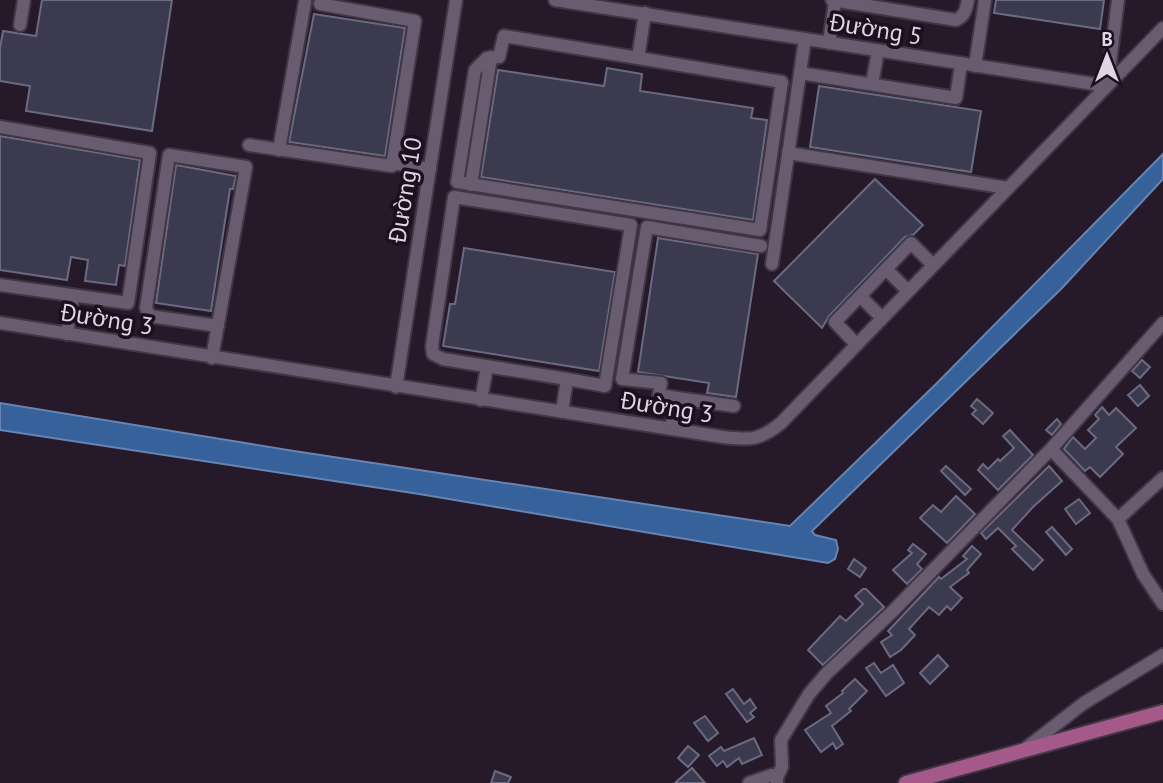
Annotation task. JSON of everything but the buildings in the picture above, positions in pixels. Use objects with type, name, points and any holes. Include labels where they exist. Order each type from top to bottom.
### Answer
[{"type":"main road","points":[[906,783],[1163,712]]},
{"type":"street","points":[[20,25],[24,0]]},
{"type":"street","name":"Đường 10","points":[[396,387],[456,0]]},
{"type":"street","name":"Đường 5","points":[[555,0],[1107,86]]},
{"type":"street","points":[[659,15],[662,0]]},
{"type":"street","points":[[829,43],[834,0],[956,20],[966,11],[968,0]]},
{"type":"street","points":[[800,73],[956,97],[968,65],[985,0]]},
{"type":"street","points":[[1107,86],[1118,0]]},
{"type":"street","points":[[249,145],[279,150],[392,166],[415,21],[320,2],[300,1],[279,150]]},
{"type":"street","points":[[638,58],[645,13]]},
{"type":"street","name":"Đường 3","points":[[0,323],[396,387],[750,440],[767,434],[1163,28]]},
{"type":"street","points":[[504,36],[638,58],[782,82],[760,230],[457,182],[475,118],[475,70],[479,64],[491,57],[499,57],[504,36]]},
{"type":"street","points":[[772,264],[805,39]]},
{"type":"street","points":[[873,84],[878,51]]},
{"type":"street","points":[[0,127],[150,153],[128,303],[0,285]]},
{"type":"street","points":[[788,153],[1008,188]]},
{"type":"street","points":[[212,358],[218,327],[246,167],[169,155],[147,313],[150,316],[218,327]]},
{"type":"street","points":[[392,163],[430,169]]},
{"type":"street","points":[[454,197],[631,225],[605,386],[567,379],[436,357],[432,350],[454,197]]},
{"type":"street","points":[[734,407],[659,395],[661,383],[622,379],[647,227],[761,246]]},
{"type":"street","points":[[856,344],[835,322],[886,269],[912,243],[933,265]]},
{"type":"street","points":[[886,269],[908,290]]},
{"type":"street","points":[[67,334],[73,296]]},
{"type":"street","points":[[860,296],[882,318]]},
{"type":"street","points":[[749,783],[772,775],[777,780],[782,767],[781,740],[809,694],[1051,449],[1163,324]]},
{"type":"street","points":[[481,400],[487,367]]},
{"type":"street","points":[[562,412],[567,379]]},
{"type":"street","points":[[671,429],[677,398]]},
{"type":"street","points":[[1051,449],[1118,519],[1143,574],[1163,604]]},
{"type":"street","points":[[1118,519],[1163,478]]},
{"type":"street","points":[[1020,752],[1084,703],[1163,655]]},
{"type":"water","points":[[1163,154],[1163,179],[1062,288],[812,531],[815,535],[836,540],[838,549],[835,559],[828,563],[419,494],[0,430],[0,403],[294,451],[790,526],[937,383]]}]
